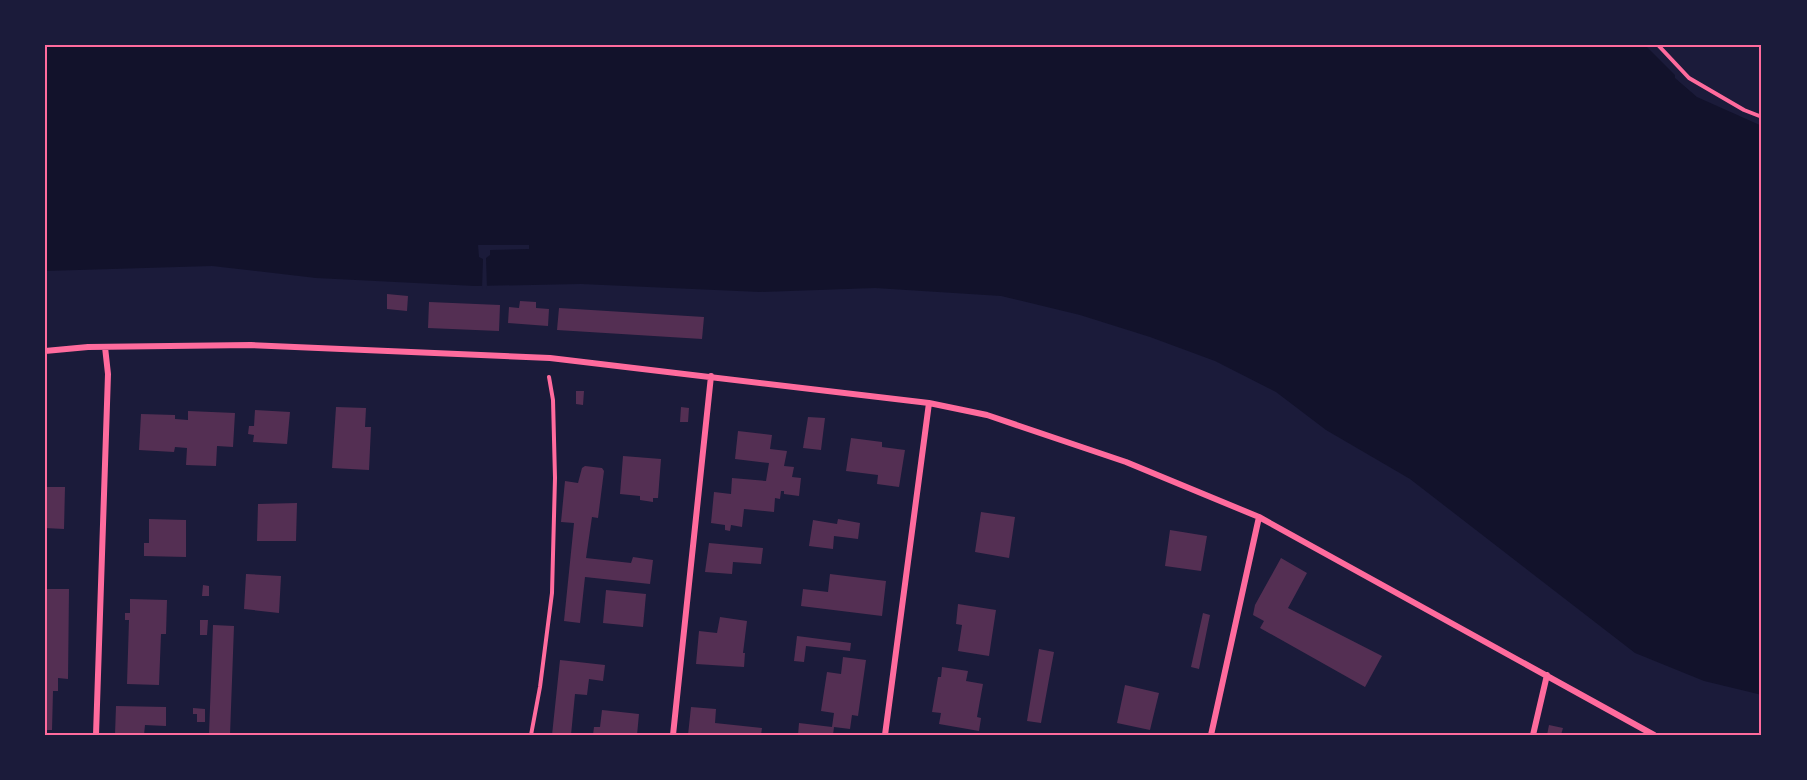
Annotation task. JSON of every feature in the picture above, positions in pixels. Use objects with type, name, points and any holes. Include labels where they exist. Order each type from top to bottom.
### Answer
[{"type":"street","points":[[45,351],[250,345],[550,358],[929,403],[987,415],[1126,462],[1259,517],[1654,735]]},
{"type":"street","points":[[96,735],[108,374],[105,348]]},
{"type":"street","points":[[673,735],[711,376]]},
{"type":"street","points":[[885,735],[929,403]]},
{"type":"street","points":[[1211,735],[1259,517]]},
{"type":"street","points":[[1533,735],[1547,675]]},
{"type":"path","points":[[1658,45],[1689,78],[1744,110],[1762,117]]},
{"type":"path","points":[[531,735],[540,687],[552,593],[555,478],[553,400],[549,377]]},
{"type":"shaded area","points":[[45,45],[1645,45],[1675,75],[1675,78],[1697,97],[1762,126],[1762,695],[1704,681],[1635,653],[1410,479],[1326,430],[1276,392],[1215,361],[1080,315],[1001,296],[875,288],[760,292],[581,284],[475,286],[316,278],[212,266],[45,271]]},
{"type":"pier","points":[[478,245],[529,245],[529,249],[490,250],[490,255],[486,258],[487,289],[482,289],[483,259],[479,257]]},
{"type":"building","points":[[387,294],[408,296],[407,311],[387,309]]},
{"type":"building","points":[[520,301],[536,302],[536,308],[549,309],[548,326],[508,323],[509,307],[519,308]]},
{"type":"building","points":[[429,302],[500,305],[499,331],[428,328]]},
{"type":"building","points":[[559,308],[704,317],[702,339],[557,330]]},
{"type":"building","points":[[576,391],[584,391],[583,405],[576,404]]},
{"type":"building","points":[[336,407],[366,408],[365,427],[371,427],[369,470],[332,468]]},
{"type":"building","points":[[681,407],[689,408],[688,422],[680,422]]},
{"type":"building","points":[[255,410],[290,412],[287,444],[253,442],[254,435],[248,434],[249,426],[254,426]]},
{"type":"building","points":[[188,411],[235,413],[233,447],[217,446],[216,466],[186,465],[187,448],[175,447],[174,452],[139,450],[141,414],[175,415],[175,419],[188,420]]},
{"type":"building","points":[[808,417],[825,418],[821,450],[803,448]]},
{"type":"building","points":[[738,431],[772,435],[770,449],[787,451],[784,466],[794,467],[792,477],[801,478],[799,496],[784,494],[784,491],[781,491],[780,499],[775,498],[774,512],[744,509],[742,527],[731,525],[730,531],[725,530],[725,525],[711,523],[714,492],[731,494],[732,478],[766,481],[769,463],[735,459]]},
{"type":"building","points":[[851,438],[882,442],[882,447],[905,450],[899,487],[877,484],[878,475],[846,471]]},
{"type":"building","points":[[623,456],[661,459],[658,498],[653,498],[653,502],[640,500],[640,496],[620,494]]},
{"type":"building","points":[[585,466],[602,468],[604,471],[598,518],[592,517],[586,558],[631,563],[633,557],[653,560],[650,584],[585,577],[580,623],[564,621],[574,523],[561,522],[565,481],[578,483],[582,468]]},
{"type":"building","points":[[45,487],[65,487],[64,529],[45,528]]},
{"type":"building","points":[[297,503],[296,541],[257,541],[258,504]]},
{"type":"building","points":[[981,512],[1015,517],[1009,558],[975,552]]},
{"type":"building","points":[[149,519],[186,520],[186,557],[144,556],[144,543],[149,543]]},
{"type":"building","points":[[838,519],[860,523],[858,539],[834,536],[833,549],[809,546],[813,520],[837,524]]},
{"type":"building","points":[[1170,530],[1207,536],[1201,571],[1165,566]]},
{"type":"building","points":[[709,543],[763,548],[761,564],[733,562],[732,574],[705,572]]},
{"type":"building","points":[[1281,558],[1307,573],[1288,608],[1382,656],[1365,687],[1260,628],[1264,621],[1253,615],[1255,605]]},
{"type":"building","points":[[246,574],[281,576],[279,613],[244,609]]},
{"type":"building","points":[[830,574],[886,581],[882,616],[801,606],[803,589],[828,592]]},
{"type":"building","points":[[203,585],[209,586],[209,596],[202,596]]},
{"type":"building","points":[[45,589],[69,589],[68,679],[58,678],[58,691],[53,691],[52,730],[45,730]]},
{"type":"building","points":[[606,590],[646,594],[643,627],[603,623]]},
{"type":"building","points":[[130,599],[167,600],[166,634],[161,634],[159,685],[127,684],[129,620],[125,620],[125,613],[130,613]]},
{"type":"building","points":[[958,604],[996,610],[989,656],[958,651],[962,625],[956,624]]},
{"type":"building","points":[[1203,613],[1210,615],[1199,669],[1191,667]]},
{"type":"building","points":[[720,617],[747,621],[743,653],[745,653],[744,667],[696,664],[699,631],[717,633]]},
{"type":"building","points":[[200,620],[208,620],[207,635],[200,635]]},
{"type":"building","points":[[213,625],[234,626],[230,735],[209,735]]},
{"type":"building","points":[[797,636],[851,643],[850,651],[806,646],[804,662],[794,661]]},
{"type":"building","points":[[1039,649],[1054,652],[1041,723],[1027,721]]},
{"type":"building","points":[[843,657],[866,660],[858,716],[852,715],[850,729],[834,727],[833,735],[798,735],[799,723],[832,727],[834,713],[821,711],[827,672],[841,674]]},
{"type":"building","points":[[560,660],[605,665],[603,681],[589,679],[587,695],[575,694],[571,735],[552,735]]},
{"type":"building","points":[[942,667],[968,671],[966,681],[983,684],[977,717],[981,718],[979,731],[939,724],[941,713],[932,712]]},
{"type":"building","points":[[1125,685],[1159,693],[1150,730],[1117,723]]},
{"type":"building","points":[[116,706],[166,707],[166,726],[145,725],[144,735],[115,735]]},
{"type":"building","points":[[691,707],[716,709],[715,723],[762,728],[761,735],[688,735]]},
{"type":"building","points":[[193,708],[205,709],[205,722],[197,722],[197,714],[193,714]]},
{"type":"building","points":[[602,710],[639,714],[637,735],[593,735],[594,727],[600,727]]},
{"type":"building","points":[[1549,725],[1563,728],[1561,735],[1547,735]]}]
